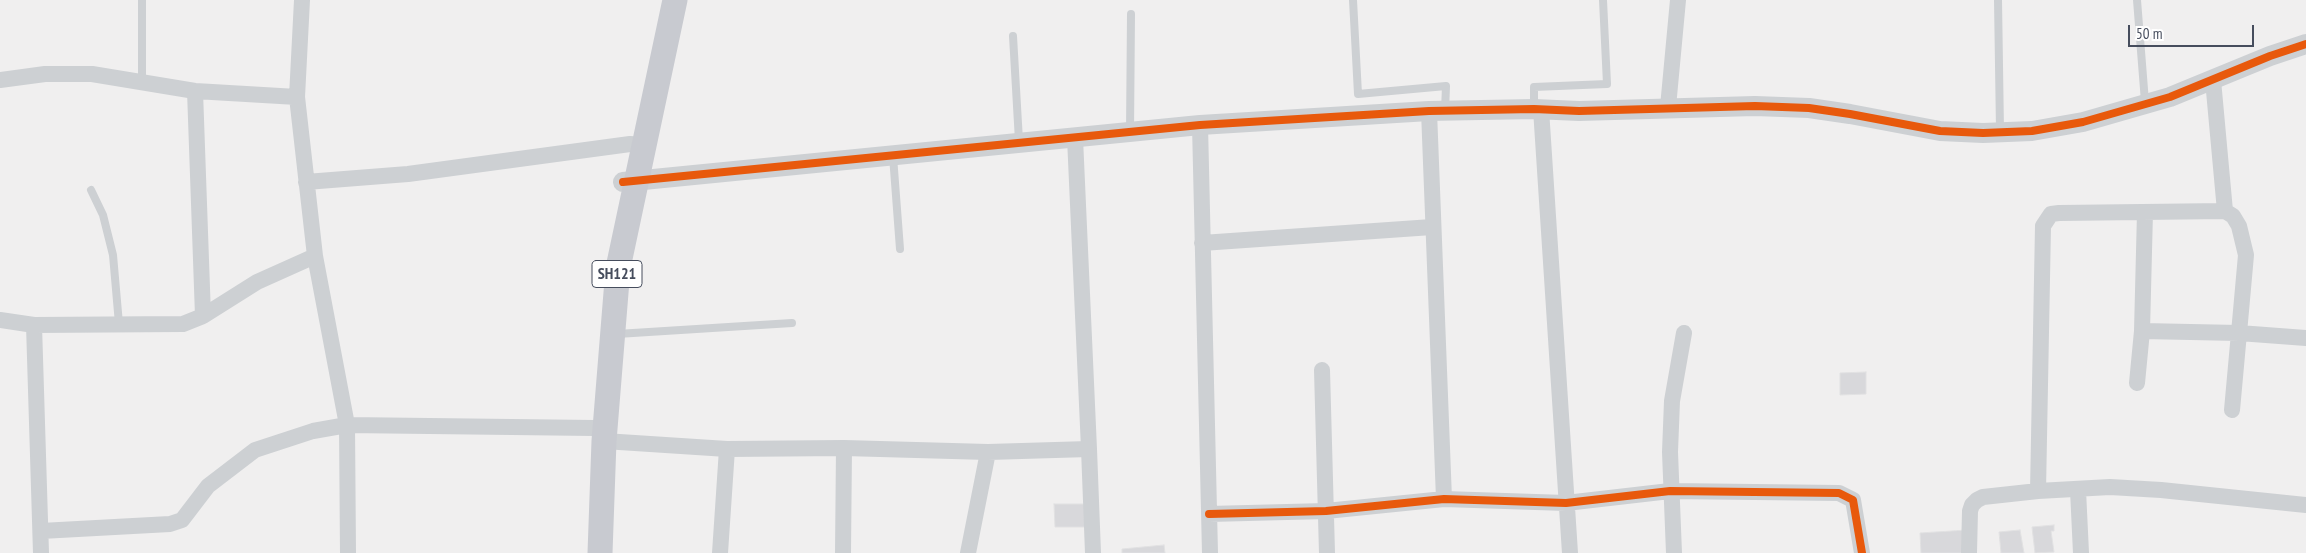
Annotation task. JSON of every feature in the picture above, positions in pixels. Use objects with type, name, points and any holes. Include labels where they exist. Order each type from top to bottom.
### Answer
[{"type":"main road","name":"SH121","points":[[586,553],[599,434],[613,335],[618,268],[659,0]]},
{"type":"main road","name":"SH121","points":[[637,144],[675,0]]},
{"type":"main road","name":"SH121","points":[[600,553],[599,434],[604,266],[630,182]]},
{"type":"street","points":[[302,0],[297,97],[315,256],[347,425],[348,553]]},
{"type":"street","points":[[1668,107],[1678,0]]},
{"type":"street","points":[[630,182],[1200,125],[1437,111],[1538,109],[1579,111],[1756,106],[1810,108],[1940,131],[2032,131],[2066,125],[2170,97],[2270,56],[2306,44]]},
{"type":"street","points":[[0,80],[45,74],[92,74],[195,91],[297,97]]},
{"type":"street","points":[[2213,80],[2225,211]]},
{"type":"street","points":[[195,91],[202,316]]},
{"type":"street","points":[[1538,109],[1570,553]]},
{"type":"street","points":[[1437,111],[1432,227],[1444,499]]},
{"type":"street","points":[[1200,125],[1210,553]]},
{"type":"street","points":[[1076,138],[1093,553]]},
{"type":"street","points":[[306,182],[408,174],[637,144]]},
{"type":"street","points":[[2038,491],[2043,226],[2052,214],[2059,212],[2225,211],[2234,216],[2239,226],[2246,256],[2232,410]]},
{"type":"street","points":[[2137,383],[2142,331],[2145,212]]},
{"type":"street","points":[[1202,243],[1432,227]]},
{"type":"street","points":[[0,320],[34,325],[183,324],[202,316],[257,282],[315,256]]},
{"type":"street","points":[[34,325],[41,553]]},
{"type":"street","points":[[2142,331],[2239,333],[2306,338]]},
{"type":"street","points":[[1674,553],[1670,491],[1672,402],[1684,333]]},
{"type":"street","points":[[1322,370],[1327,553]]},
{"type":"street","points":[[41,531],[170,524],[182,520],[208,486],[256,450],[313,431],[347,425],[599,434],[727,449],[844,448],[988,452],[1089,448]]},
{"type":"street","points":[[842,553],[844,448]]},
{"type":"street","points":[[720,553],[727,449]]},
{"type":"street","points":[[968,553],[988,452]]},
{"type":"street","points":[[1969,553],[1970,511],[1976,500],[1983,497],[2038,491],[2110,487],[2161,490],[2306,505]]},
{"type":"street","points":[[2078,490],[2081,553]]},
{"type":"street","points":[[1209,514],[1326,511],[1444,499],[1566,502],[1670,491],[1839,493],[1853,500],[1862,553]]},
{"type":"lane","points":[[142,0],[142,82]]},
{"type":"lane","points":[[1353,0],[1358,94],[1446,86],[1437,111]]},
{"type":"lane","points":[[1538,109],[1534,87],[1607,84],[1602,0]]},
{"type":"lane","points":[[1998,0],[2000,132]]},
{"type":"lane","points":[[2137,0],[2145,104]]},
{"type":"lane","points":[[1130,132],[1131,14]]},
{"type":"lane","points":[[1013,36],[1020,144]]},
{"type":"lane","points":[[893,156],[900,249]]},
{"type":"lane","points":[[91,190],[102,215],[110,241],[119,324]]},
{"type":"lane","points":[[613,335],[792,323]]},
{"type":"building","points":[[1866,372],[1866,394],[1840,395],[1840,373]]},
{"type":"building","points":[[1054,504],[1089,504],[1090,527],[1055,527]]},
{"type":"building","points":[[2054,525],[2054,531],[2051,531],[2054,552],[2035,553],[2032,527]]},
{"type":"building","points":[[1967,530],[1967,553],[1921,553],[1920,533]]},
{"type":"building","points":[[2020,530],[2024,553],[2001,553],[1999,532]]},
{"type":"building","points":[[1164,545],[1165,553],[1122,553],[1122,549]]},
{"type":"cycle path","points":[[623,182],[1200,125],[1429,111],[1534,109],[1579,111],[1755,106],[1809,108],[1940,131],[1983,133],[2032,131],[2083,122],[2170,97],[2270,56],[2306,44]]},
{"type":"cycle path","points":[[1209,514],[1326,511],[1444,499],[1566,503],[1670,491],[1839,493],[1853,500],[1862,553]]}]
